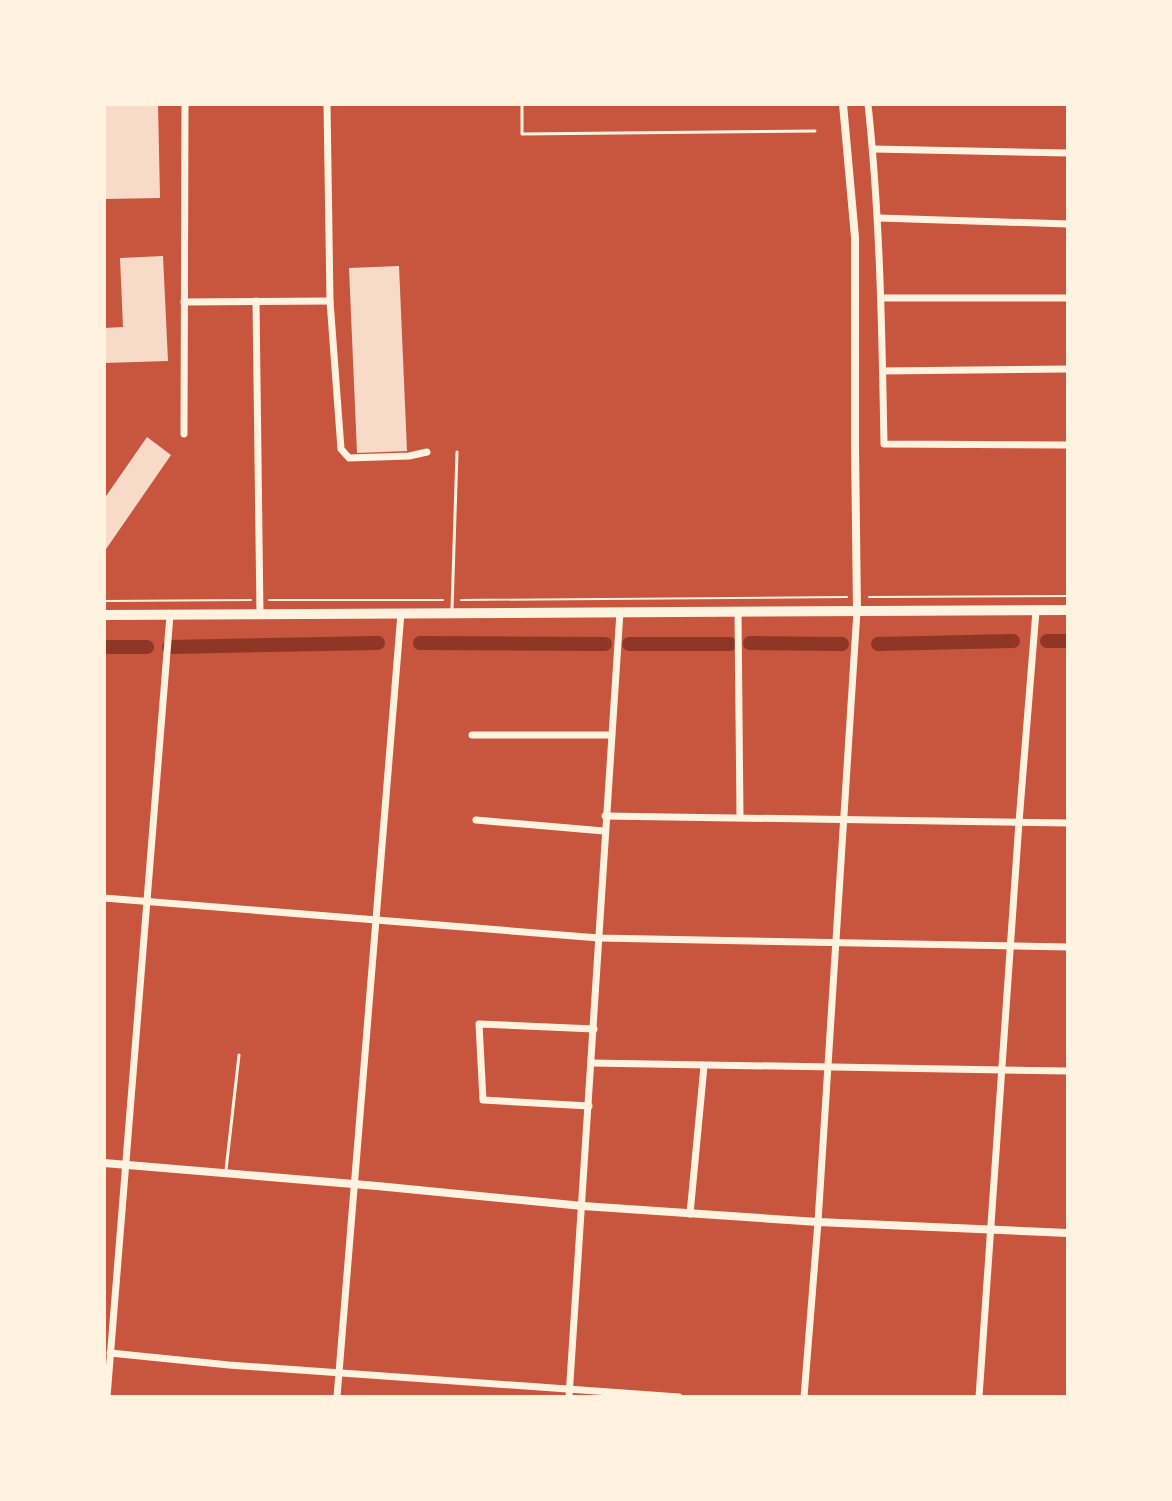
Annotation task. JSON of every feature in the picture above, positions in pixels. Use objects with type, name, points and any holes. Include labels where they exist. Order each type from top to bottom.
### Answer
[{"type":"main road","points":[[104,615],[1068,610]]},
{"type":"street","points":[[184,434],[185,104]]},
{"type":"street","points":[[327,104],[330,301],[341,449],[349,458],[409,456],[427,452]]},
{"type":"street","points":[[804,1397],[857,611],[855,237],[843,104]]},
{"type":"street","points":[[868,104],[879,218],[884,444],[1068,445]]},
{"type":"street","points":[[873,149],[1068,153]]},
{"type":"street","points":[[879,218],[1068,224]]},
{"type":"street","points":[[882,298],[1068,298]]},
{"type":"street","points":[[256,301],[260,615]]},
{"type":"street","points":[[184,302],[330,301]]},
{"type":"street","points":[[883,371],[1068,369]]},
{"type":"street","points":[[738,611],[740,817]]},
{"type":"street","points":[[979,1397],[1036,611]]},
{"type":"street","points":[[569,1393],[620,612]]},
{"type":"street","points":[[337,1397],[401,613]]},
{"type":"street","points":[[107,1397],[170,615]]},
{"type":"street","points":[[472,735],[611,735]]},
{"type":"street","points":[[605,816],[1068,823]]},
{"type":"street","points":[[476,820],[604,831]]},
{"type":"street","points":[[104,898],[599,938],[1068,947]]},
{"type":"street","points":[[589,1106],[483,1100],[479,1024],[594,1029]]},
{"type":"street","points":[[592,1063],[1068,1071]]},
{"type":"street","points":[[690,1214],[704,1066]]},
{"type":"street","points":[[104,1163],[690,1214],[1068,1233]]},
{"type":"street","points":[[110,1353],[569,1393],[679,1397]]},
{"type":"lane","points":[[522,104],[522,134],[815,131]]},
{"type":"lane","points":[[452,613],[457,452]]},
{"type":"lane","points":[[226,1173],[239,1055]]},
{"type":"path","points":[[104,601],[1068,596]]},
{"type":"building","points":[[104,104],[158,104],[160,198],[105,199]]},
{"type":"building","points":[[163,256],[168,361],[104,363],[104,328],[123,327],[120,258]]},
{"type":"building","points":[[399,266],[407,451],[357,453],[349,268]]},
{"type":"building","points":[[147,437],[171,455],[104,552],[104,499]]},
{"type":"waterway","points":[[878,644],[1013,641]]},
{"type":"waterway","points":[[1047,641],[1068,641]]},
{"type":"waterway","points":[[169,647],[378,643]]},
{"type":"waterway","points":[[420,643],[605,644]]},
{"type":"waterway","points":[[750,643],[842,644]]},
{"type":"waterway","points":[[629,644],[730,644]]},
{"type":"waterway","points":[[104,647],[147,647]]}]
